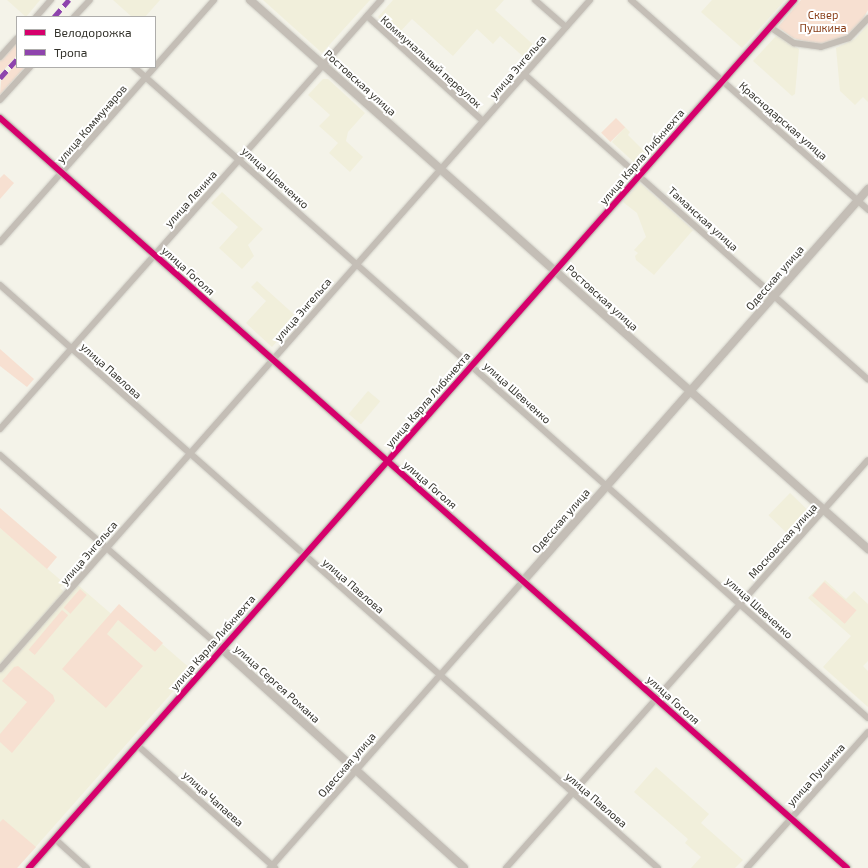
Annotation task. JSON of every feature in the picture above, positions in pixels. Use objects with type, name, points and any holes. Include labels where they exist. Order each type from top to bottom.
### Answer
[{"type":"street","points":[[37,16],[51,0]]},
{"type":"street","points":[[76,16],[90,0]]},
{"type":"street","name":"улица Коммунаров","points":[[156,67],[214,0]]},
{"type":"street","name":"Ростовская улица","points":[[250,0],[868,549]]},
{"type":"street","name":"улица Ленина","points":[[0,429],[381,0]]},
{"type":"street","points":[[535,0],[566,27]]},
{"type":"street","name":"улица Энгельса","points":[[0,669],[590,0]]},
{"type":"street","name":"Краснодарская улица","points":[[631,0],[868,210]]},
{"type":"street","name":"улица Карла Либкнехта","points":[[29,868],[794,0]]},
{"type":"street","name":"Коммунальный переулок","points":[[367,16],[483,121]]},
{"type":"street","points":[[770,27],[794,43],[821,47],[849,38],[868,18]]},
{"type":"street","points":[[0,57],[16,39]]},
{"type":"street","points":[[0,100],[29,68]]},
{"type":"street","name":"улица Шевченко","points":[[135,68],[868,718]]},
{"type":"street","name":"улица Коммунаров","points":[[0,242],[155,68]]},
{"type":"street","name":"Таманская улица","points":[[524,74],[868,379]]},
{"type":"street","name":"улица Гоголя","points":[[0,118],[524,580],[847,868]]},
{"type":"street","name":"Одесская улица","points":[[272,867],[868,189]]},
{"type":"street","name":"улица Павлова","points":[[0,285],[304,556],[658,868]]},
{"type":"street","name":"улица Сергея Романа","points":[[0,455],[222,649],[464,868]]},
{"type":"street","name":"Московская улица","points":[[506,868],[868,460]]},
{"type":"street","name":"улица Пушкина","points":[[747,868],[868,732]]},
{"type":"street","name":"улица Чапаева","points":[[137,745],[272,867]]},
{"type":"street","points":[[55,839],[87,868]]},
{"type":"shaded area","points":[[7,0],[40,0],[27,16],[25,16]]},
{"type":"shaded area","points":[[113,0],[160,0],[146,16],[131,16]]},
{"type":"shaded area","points":[[263,0],[370,0],[322,53]]},
{"type":"shaded area","points":[[393,0],[504,0],[495,10],[538,49],[527,60],[500,36],[493,44],[477,29],[453,56],[412,19],[397,35],[378,17]]},
{"type":"shaded area","points":[[712,0],[785,0],[742,48],[701,12]]},
{"type":"shaded area","points":[[868,25],[868,102],[863,97],[855,105],[840,91],[836,48],[855,39]]},
{"type":"shaded area","points":[[776,36],[799,49],[795,94],[792,96],[753,61]]},
{"type":"shaded area","points":[[323,79],[328,79],[365,113],[348,132],[346,141],[363,157],[350,172],[329,153],[338,143],[319,126],[330,115],[308,95]]},
{"type":"shaded area","points":[[625,127],[630,132],[628,135],[648,155],[638,166],[612,142]]},
{"type":"shaded area","points":[[640,183],[693,230],[654,275],[636,260],[635,256],[638,253],[634,250],[646,237],[637,213],[623,202]]},
{"type":"shaded area","points":[[222,192],[263,229],[248,245],[254,256],[242,269],[219,248],[238,227],[211,203]]},
{"type":"shaded area","points":[[257,281],[298,318],[272,347],[246,323],[266,301],[251,287]]},
{"type":"shaded area","points":[[368,391],[380,401],[361,424],[349,414]]},
{"type":"shaded area","points":[[790,493],[811,513],[789,535],[768,515]]},
{"type":"shaded area","points":[[0,528],[64,583],[60,588],[69,596],[78,585],[155,652],[162,644],[192,670],[17,868],[0,868]]},
{"type":"shaded area","points":[[825,580],[846,599],[854,591],[868,604],[868,661],[863,666],[868,671],[868,707],[823,667],[851,636],[808,598]]},
{"type":"shaded area","points":[[656,767],[709,814],[701,823],[743,860],[735,868],[691,868],[701,857],[685,843],[688,839],[634,792]]},
{"type":"green space","name":"Сквер Пушкина","points":[[801,0],[868,0],[868,10],[861,22],[846,36],[827,43],[814,44],[793,38],[778,27]]},
{"type":"green space","points":[[16,43],[16,56],[0,74],[0,61]]},
{"type":"green space","points":[[16,64],[16,68],[24,68],[0,95],[1,81]]},
{"type":"green space","points":[[616,118],[625,127],[610,142],[601,133]]},
{"type":"green space","points":[[4,174],[14,183],[0,199],[0,178]]},
{"type":"green space","points":[[0,349],[34,379],[27,387],[0,366]]},
{"type":"green space","points":[[0,508],[57,557],[47,569],[0,528]]},
{"type":"green space","points":[[824,582],[856,610],[845,624],[812,596]]},
{"type":"green space","points":[[80,589],[87,595],[70,614],[64,608]]},
{"type":"green space","points":[[119,604],[163,643],[155,652],[118,620],[107,634],[143,666],[106,708],[62,669]]},
{"type":"green space","points":[[62,610],[68,615],[35,655],[29,650]]},
{"type":"green space","points":[[18,666],[53,695],[55,701],[12,753],[0,742],[0,734],[27,702],[2,681],[14,667]]},
{"type":"green space","points":[[3,819],[36,847],[17,868],[0,868],[0,822]]},
{"type":"marked path","points":[[55,16],[69,0]]},
{"type":"marked path","points":[[0,78],[16,60]]},
{"type":"cycle path","points":[[29,868],[794,0]]},
{"type":"cycle path","points":[[0,118],[847,868]]}]
